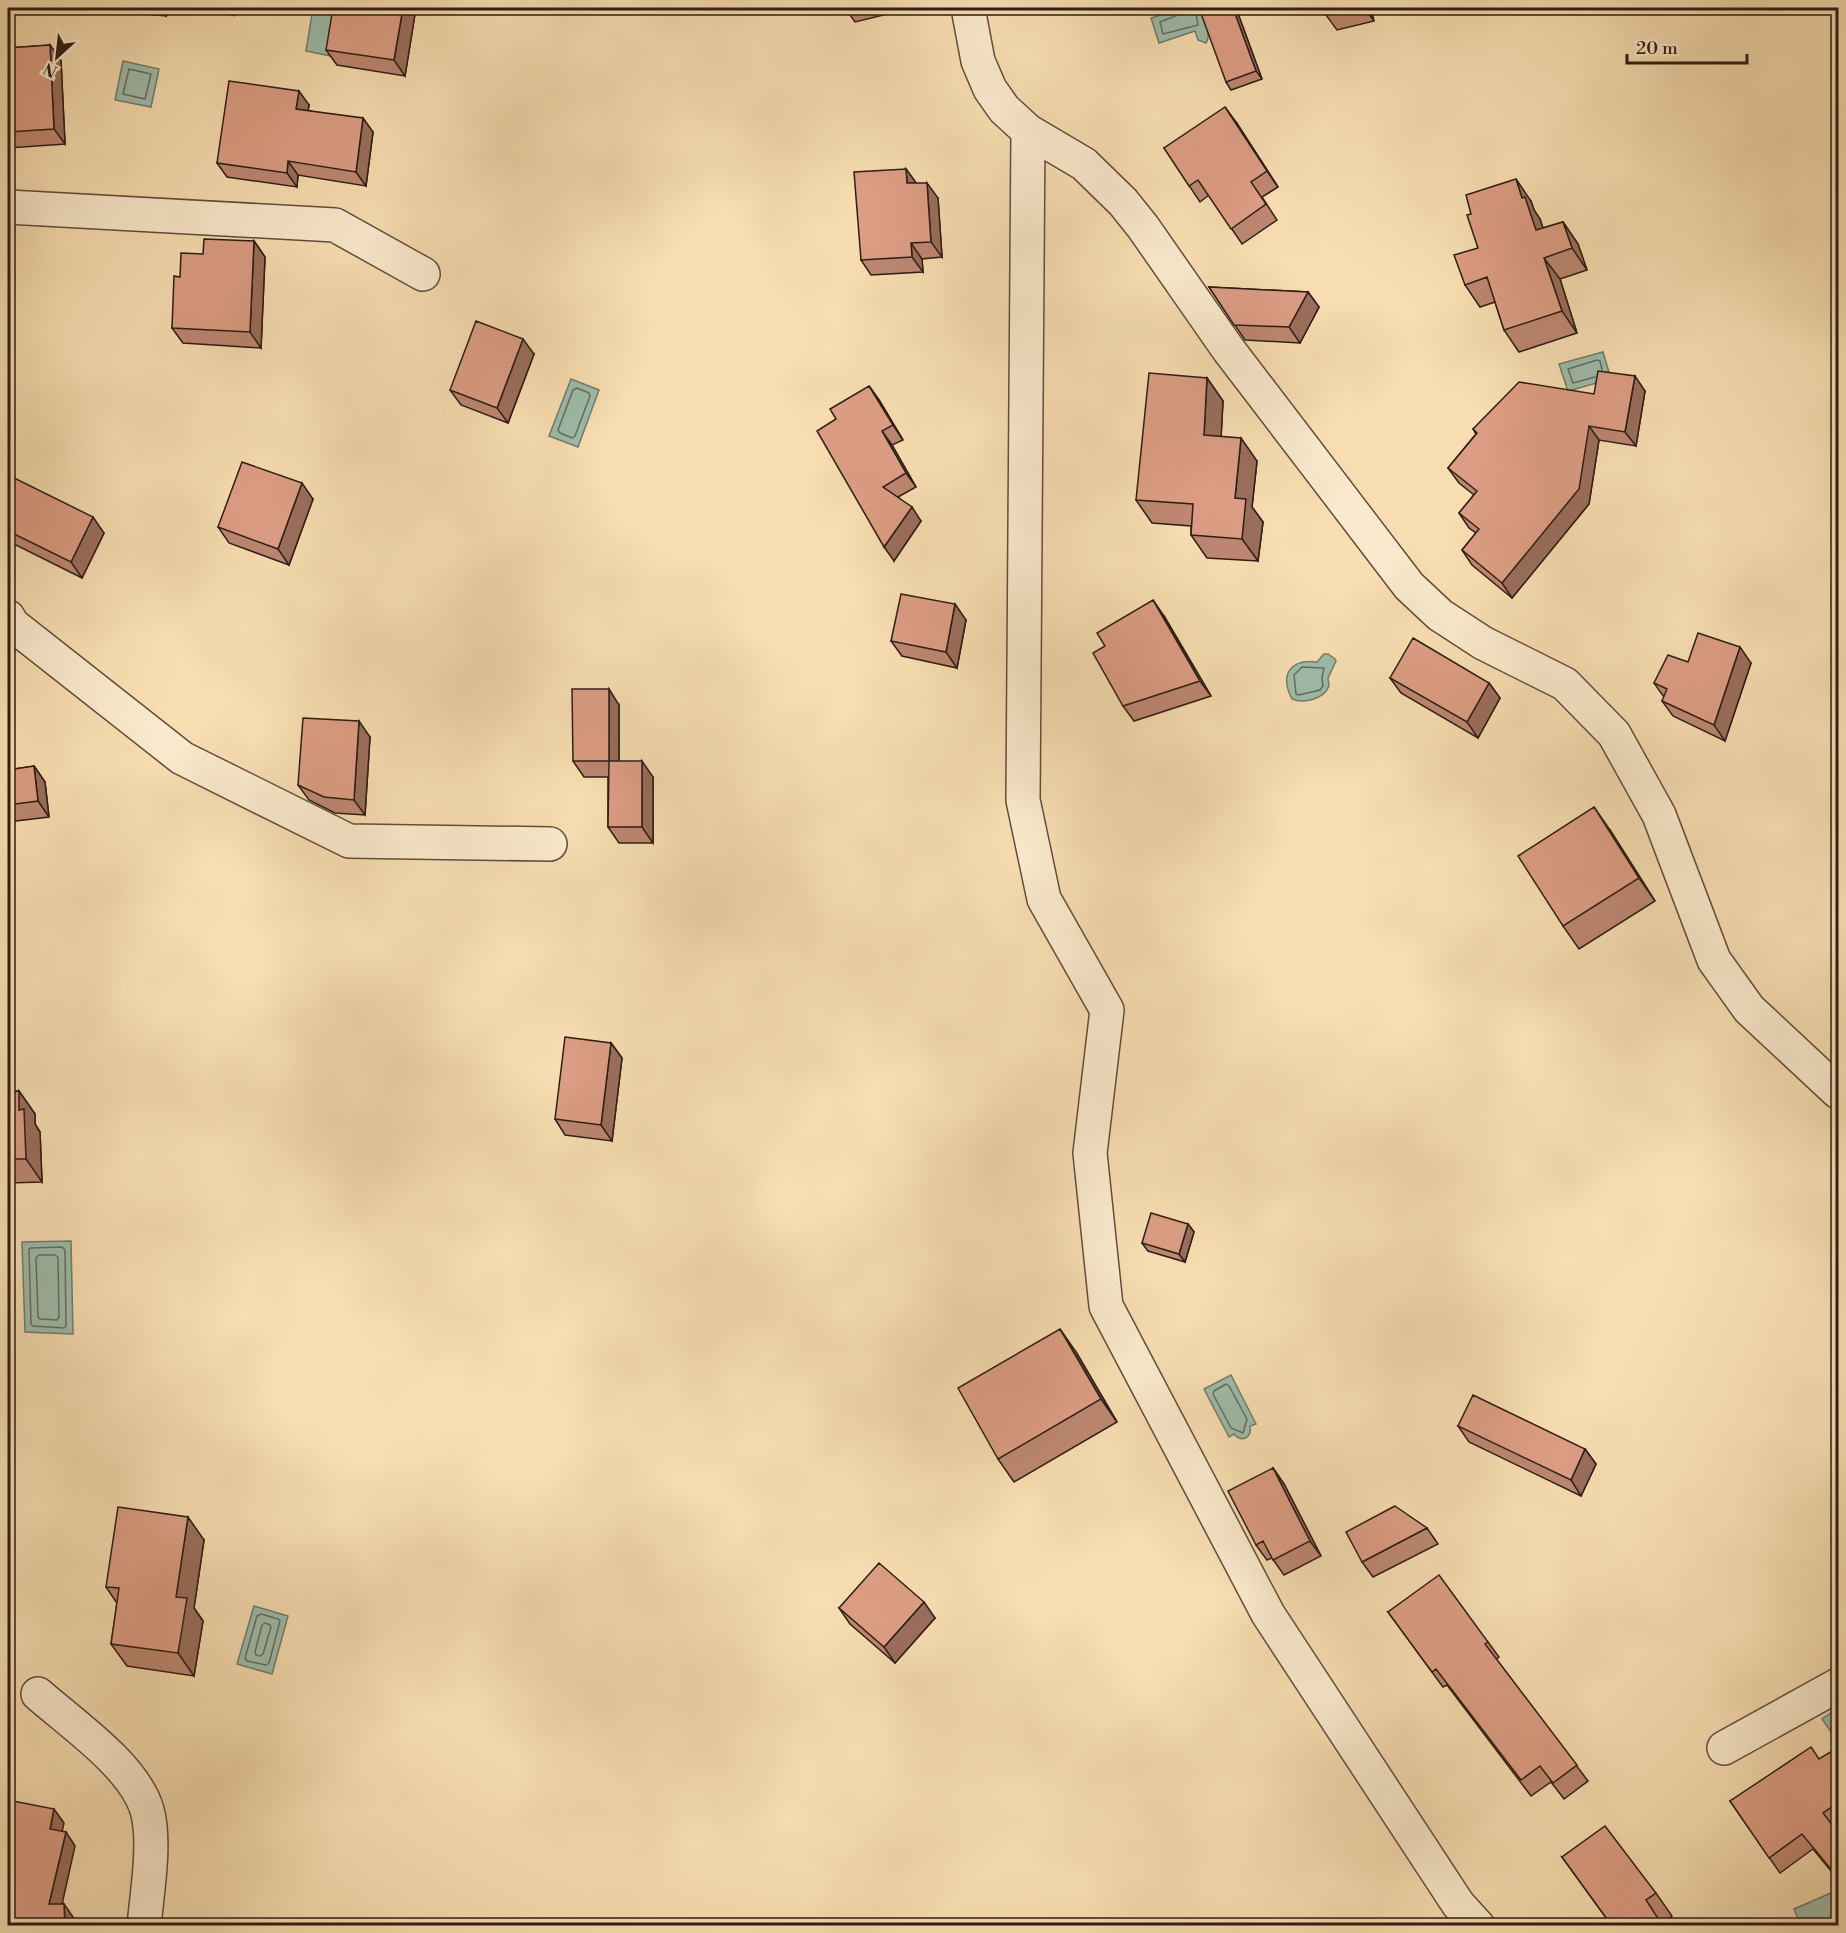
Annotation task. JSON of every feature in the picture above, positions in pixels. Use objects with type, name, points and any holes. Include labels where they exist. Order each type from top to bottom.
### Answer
[{"type":"street","points":[[968,8],[978,61],[990,89],[1004,108],[1028,131],[1084,164],[1123,202],[1228,349],[1409,586],[1440,615],[1483,643],[1565,684],[1614,734],[1659,815],[1714,960],[1749,1009],[1839,1092]]},
{"type":"street","points":[[1028,131],[1023,800],[1044,899],[1107,1010],[1090,1153],[1106,1306],[1268,1614],[1458,1904],[1478,1926]]},
{"type":"street","points":[[8,207],[335,225],[423,274]]},
{"type":"street","points":[[8,616],[13,625],[182,758],[349,841],[550,844]]},
{"type":"street","points":[[1724,1748],[1839,1685]]},
{"type":"street","points":[[38,1694],[122,1767],[138,1788],[148,1811],[150,1834],[144,1926]]},
{"type":"water","points":[[313,8],[332,8],[331,56],[306,51]]},
{"type":"water","points":[[1183,8],[1201,8],[1208,31],[1206,43],[1198,40],[1195,31],[1159,43],[1151,18]]},
{"type":"water","points":[[123,61],[159,69],[151,107],[115,100]]},
{"type":"water","points":[[1603,352],[1611,379],[1568,391],[1559,364]]},
{"type":"water","points":[[571,379],[599,390],[578,447],[549,436]]},
{"type":"water","points":[[1324,654],[1328,654],[1336,661],[1328,678],[1329,686],[1323,694],[1313,699],[1302,701],[1292,699],[1287,682],[1290,670],[1300,663],[1317,662]]},
{"type":"water","points":[[71,1241],[73,1334],[25,1332],[22,1242]]},
{"type":"water","points":[[1231,1375],[1256,1424],[1250,1426],[1248,1436],[1243,1439],[1234,1434],[1229,1437],[1204,1389]]},
{"type":"water","points":[[254,1606],[288,1616],[272,1674],[237,1664]]},
{"type":"water","points":[[1838,1708],[1838,1742],[1822,1719]]},
{"type":"water","points":[[1838,1890],[1838,1916],[1815,1925],[1801,1925],[1794,1909]]},
{"type":"building","points":[[333,8],[403,8],[394,60],[326,50]]},
{"type":"building","points":[[1199,8],[1233,8],[1256,71],[1226,82]]},
{"type":"building","points":[[1325,8],[1355,8],[1326,15]]},
{"type":"building","points":[[50,45],[54,129],[8,132],[8,48]]},
{"type":"building","points":[[229,81],[299,91],[296,109],[363,118],[356,172],[288,161],[287,173],[217,163]]},
{"type":"building","points":[[1225,107],[1267,171],[1251,182],[1266,204],[1231,229],[1198,180],[1189,186],[1164,148]]},
{"type":"building","points":[[906,169],[907,183],[927,183],[931,242],[911,243],[912,257],[861,260],[854,172]]},
{"type":"building","points":[[1516,179],[1522,198],[1525,197],[1536,230],[1563,222],[1572,248],[1544,258],[1562,311],[1504,330],[1487,277],[1465,285],[1454,255],[1478,248],[1467,215],[1471,214],[1466,195]]},
{"type":"building","points":[[204,239],[254,241],[250,332],[172,328],[174,276],[180,277],[181,253],[203,254]]},
{"type":"building","points":[[1209,287],[1308,292],[1289,327],[1234,325]]},
{"type":"building","points":[[476,321],[523,339],[497,408],[450,390]]},
{"type":"building","points":[[1598,371],[1635,376],[1625,432],[1589,426],[1579,489],[1502,583],[1462,550],[1479,529],[1459,513],[1477,491],[1448,468],[1477,433],[1473,429],[1519,382],[1594,394]]},
{"type":"building","points":[[1149,373],[1207,378],[1204,435],[1241,438],[1235,498],[1246,499],[1242,539],[1191,535],[1193,504],[1136,500]]},
{"type":"building","points":[[869,386],[893,425],[882,431],[906,473],[883,487],[912,507],[884,547],[817,431],[836,419],[830,409]]},
{"type":"building","points":[[242,462],[302,483],[278,549],[218,527]]},
{"type":"building","points":[[8,475],[93,517],[71,562],[8,531]]},
{"type":"building","points":[[901,594],[955,604],[946,652],[891,641]]},
{"type":"building","points":[[1153,600],[1200,681],[1123,706],[1093,653],[1105,646],[1097,633]]},
{"type":"building","points":[[1698,633],[1740,647],[1714,725],[1662,701],[1667,689],[1654,683],[1668,655],[1688,662]]},
{"type":"building","points":[[1413,638],[1489,683],[1467,722],[1390,678]]},
{"type":"building","points":[[572,689],[609,689],[609,761],[573,761]]},
{"type":"building","points":[[303,718],[359,721],[354,800],[324,797],[298,785]]},
{"type":"building","points":[[609,761],[642,761],[642,827],[608,827]]},
{"type":"building","points":[[34,766],[38,801],[8,805],[8,770]]},
{"type":"building","points":[[1594,807],[1639,878],[1563,926],[1518,856]]},
{"type":"building","points":[[565,1037],[611,1043],[601,1125],[555,1119]]},
{"type":"building","points":[[19,1091],[19,1110],[24,1109],[26,1159],[8,1159],[8,1092]]},
{"type":"building","points":[[1151,1213],[1188,1224],[1179,1254],[1142,1243]]},
{"type":"building","points":[[1060,1329],[1101,1399],[998,1459],[958,1388]]},
{"type":"building","points":[[1473,1395],[1585,1449],[1571,1480],[1458,1426]]},
{"type":"building","points":[[1273,1468],[1310,1541],[1273,1560],[1263,1541],[1256,1545],[1228,1491]]},
{"type":"building","points":[[1395,1506],[1427,1528],[1362,1562],[1346,1532]]},
{"type":"building","points":[[118,1507],[188,1517],[176,1597],[187,1598],[178,1653],[111,1644],[119,1588],[106,1587]]},
{"type":"building","points":[[879,1563],[924,1602],[884,1647],[839,1608]]},
{"type":"building","points":[[1439,1575],[1488,1642],[1485,1644],[1577,1765],[1553,1783],[1540,1766],[1521,1780],[1436,1669],[1432,1672],[1388,1612]]},
{"type":"building","points":[[1811,1747],[1819,1759],[1839,1747],[1839,1802],[1823,1813],[1839,1834],[1839,1879],[1802,1834],[1769,1858],[1730,1801]]},
{"type":"building","points":[[8,1800],[54,1809],[50,1829],[66,1832],[49,1904],[64,1904],[65,1926],[8,1926]]},
{"type":"building","points":[[1605,1826],[1656,1893],[1646,1900],[1663,1926],[1612,1926],[1562,1857]]}]
